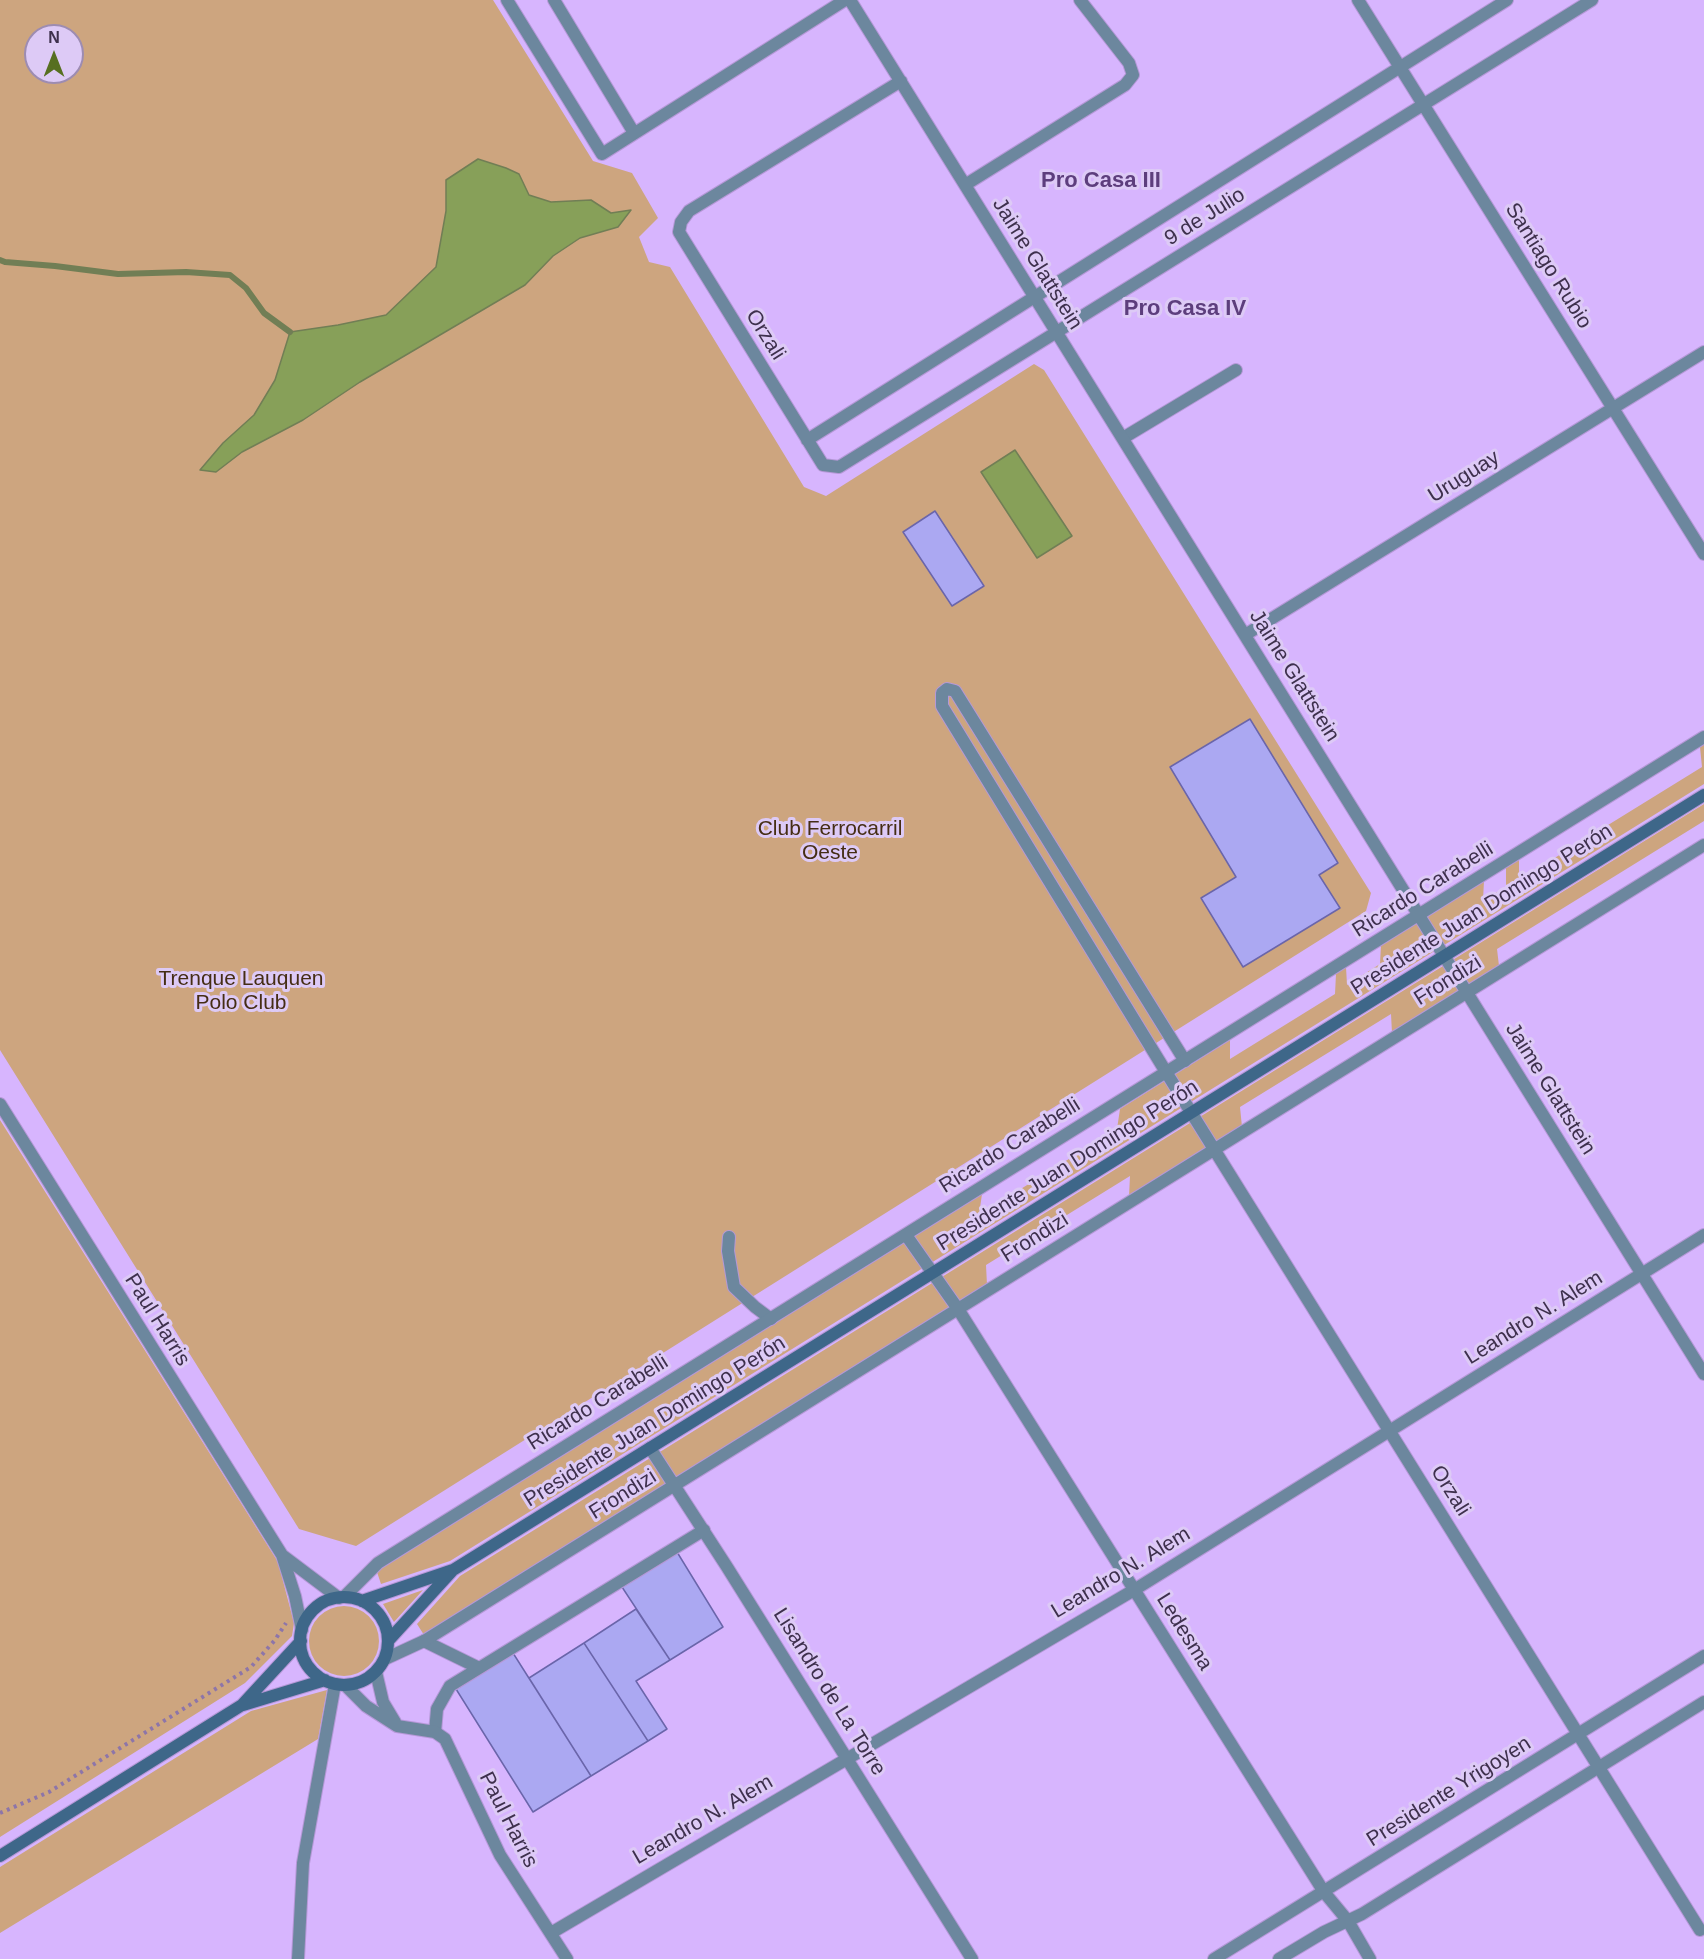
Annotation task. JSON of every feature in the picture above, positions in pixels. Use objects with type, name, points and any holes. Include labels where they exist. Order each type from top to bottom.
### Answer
[{"type":"main road","name":"Presidente Juan Domingo Perón","points":[[362,1601],[453,1570],[1704,795]]},
{"type":"main road","name":"Presidente Juan Domingo Perón","points":[[388,1641],[453,1570]]},
{"type":"main road","points":[[242,1705],[335,1683],[367,1679],[376,1672],[385,1659],[387,1629],[373,1608],[362,1601],[342,1598],[326,1601],[315,1608],[307,1618],[301,1636],[302,1653],[307,1664],[315,1674],[335,1683]]},
{"type":"main road","points":[[0,1856],[242,1705],[301,1636]]},
{"type":"street","points":[[507,0],[602,154],[845,0]]},
{"type":"street","points":[[554,0],[634,132]]},
{"type":"street","name":"Jaime Glattstein","points":[[850,0],[1704,1374]]},
{"type":"street","points":[[965,185],[1125,86],[1133,75],[1129,63],[1080,0]]},
{"type":"street","name":"Santiago Rubio","points":[[1358,0],[1704,554]]},
{"type":"street","name":"9 de Julio","points":[[807,440],[1507,0]]},
{"type":"street","name":"9 de Julio","points":[[839,467],[1592,0]]},
{"type":"street","name":"Orzali","points":[[839,467],[823,465],[679,232],[681,222],[689,211],[901,81]]},
{"type":"street","name":"Uruguay","points":[[1245,635],[1704,352]]},
{"type":"street","points":[[1123,438],[1236,370]]},
{"type":"street","name":"Orzali","points":[[1185,1061],[955,691],[947,689],[942,693],[942,706],[1191,1113],[1700,1930]]},
{"type":"street","name":"Ricardo Carabelli","points":[[342,1598],[378,1563],[1704,737]]},
{"type":"street","name":"Frondizi","points":[[385,1659],[424,1641],[1704,845]]},
{"type":"street","name":"Paul Harris","points":[[0,1104],[282,1555],[295,1596],[301,1636]]},
{"type":"street","name":"Leandro N. Alem","points":[[550,1933],[1134,1590],[1704,1234]]},
{"type":"street","name":"Ledesma","points":[[906,1235],[958,1309],[1324,1892],[1348,1921],[1370,1959]]},
{"type":"street","points":[[729,1237],[728,1251],[734,1287],[755,1307],[771,1318]]},
{"type":"street","name":"Lisandro de La Torre","points":[[650,1448],[704,1530],[972,1959]]},
{"type":"street","points":[[298,1959],[303,1863],[335,1683],[397,1726],[435,1732],[437,1709],[450,1686],[704,1530]]},
{"type":"street","name":"Paul Harris","points":[[282,1555],[342,1598]]},
{"type":"street","points":[[424,1641],[479,1668]]},
{"type":"street","name":"Presidente Yrigoyen","points":[[1214,1959],[1704,1656]]},
{"type":"street","points":[[376,1672],[383,1702],[397,1726]]},
{"type":"street","points":[[1279,1959],[1324,1932],[1362,1914],[1704,1702]]},
{"type":"street","name":"Paul Harris","points":[[435,1732],[445,1739],[500,1855],[567,1959]]},
{"type":"path","points":[[0,1813],[49,1792],[251,1667],[290,1617]]},
{"type":"green space","points":[[0,0],[493,0],[593,161],[632,173],[658,218],[639,237],[649,262],[670,267],[804,487],[826,496],[1034,364],[1044,370],[1371,893],[1366,911],[356,1546],[299,1529],[0,1050]]},
{"type":"green space","points":[[1704,744],[1704,784],[450,1561],[381,1584],[377,1572],[383,1567],[982,1194],[979,1215],[1117,1129],[1120,1109],[1230,1040],[1230,1059],[1335,994],[1336,974],[1346,967],[1347,985],[1380,964],[1381,945],[1427,916],[1484,881],[1483,900],[1506,887],[1506,868],[1519,860],[1519,880],[1702,767],[1700,747]]},
{"type":"green space","points":[[1704,804],[1704,821],[1497,949],[1499,966],[1392,1033],[1391,1014],[1240,1107],[1242,1127],[1129,1196],[1130,1176],[986,1265],[987,1285],[424,1635],[417,1624],[460,1576]]},
{"type":"green space","points":[[0,1120],[278,1562],[294,1623],[292,1636],[245,1683],[0,1837]]},
{"type":"green space","points":[[423,1590],[394,1622],[383,1604]]},
{"type":"green space","points":[[344,1606],[363,1612],[373,1622],[379,1641],[373,1660],[363,1670],[344,1676],[325,1670],[315,1660],[309,1641],[315,1622],[325,1612]]},
{"type":"green space","points":[[327,1690],[318,1739],[0,1933],[0,1867],[251,1711]]},
{"type":"shaded area","points":[[478,159],[519,174],[529,195],[551,202],[591,200],[611,213],[631,210],[618,227],[580,238],[553,256],[525,285],[360,382],[303,420],[242,452],[216,472],[200,470],[223,443],[254,415],[275,380],[290,332],[386,315],[436,267],[446,211],[446,180]]},
{"type":"shaded area","points":[[1015,450],[1072,536],[1037,558],[981,472]]},
{"type":"building","points":[[935,511],[984,586],[952,606],[903,532]]},
{"type":"building","points":[[1250,719],[1338,863],[1319,875],[1340,908],[1243,967],[1201,898],[1236,877],[1170,767]]},
{"type":"building","points":[[677,1552],[723,1627],[670,1660],[622,1587]]},
{"type":"building","points":[[636,1609],[670,1660],[636,1681],[667,1729],[648,1741],[584,1643]]},
{"type":"building","points":[[584,1643],[648,1741],[591,1776],[529,1678]]},
{"type":"building","points":[[513,1653],[591,1776],[533,1812],[456,1689]]},
{"type":"waterway","points":[[0,260],[118,274],[186,272],[230,275],[246,288],[264,313],[290,332]]},
{"type":"district","name":"Pro Casa III","points":[[1101,181]]},
{"type":"district","name":"Pro Casa IV","points":[[1185,309]]},
{"type":"park label","name":"Club Ferrocarril Oeste","points":[[830,841]]},
{"type":"park label","name":"Trenque Lauquen Polo Club","points":[[241,991]]}]
